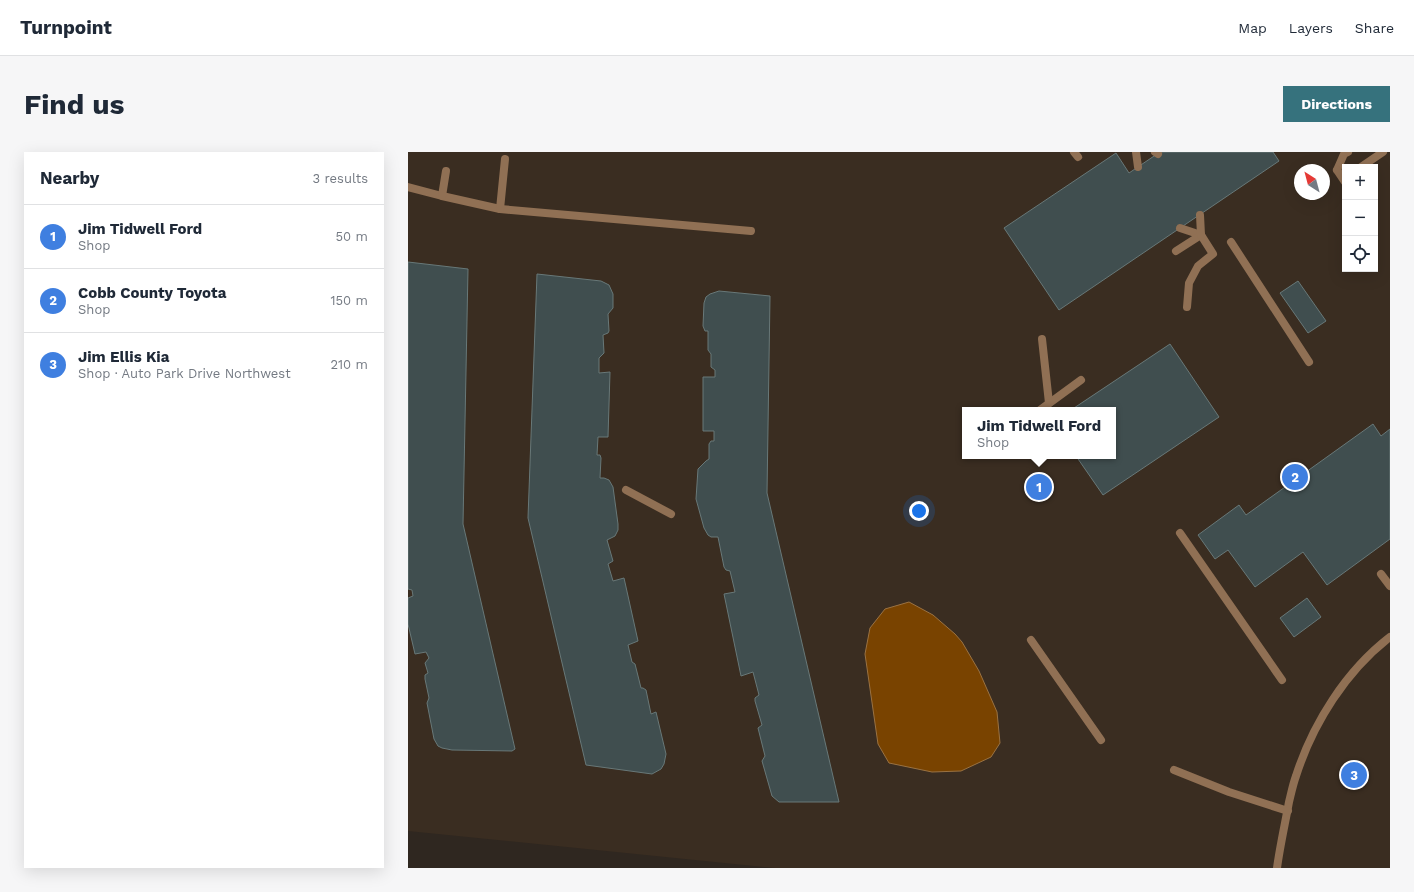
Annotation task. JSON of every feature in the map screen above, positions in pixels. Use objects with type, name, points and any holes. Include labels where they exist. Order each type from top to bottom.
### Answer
[{"type":"street","points":[[1136,152],[1138,167]]},
{"type":"street","points":[[1341,171],[1344,154],[1348,152]]},
{"type":"street","points":[[1366,164],[1384,152]]},
{"type":"street","points":[[500,209],[505,158]]},
{"type":"street","points":[[442,196],[446,171]]},
{"type":"street","points":[[408,187],[500,209],[751,231]]},
{"type":"street","points":[[1187,307],[1189,283],[1198,266],[1213,254],[1201,235],[1200,214]]},
{"type":"street","points":[[1180,228],[1201,235]]},
{"type":"street","points":[[1176,251],[1201,235]]},
{"type":"street","points":[[1231,242],[1309,362]]},
{"type":"street","points":[[1042,339],[1049,404]]},
{"type":"street","points":[[1044,407],[1081,380]]},
{"type":"street","points":[[626,490],[671,514]]},
{"type":"street","points":[[1180,534],[1282,680]]},
{"type":"street","points":[[1381,574],[1390,586]]},
{"type":"street","points":[[1277,868],[1295,777],[1316,727],[1344,685],[1361,664],[1390,637]]},
{"type":"street","points":[[1031,640],[1101,740]]},
{"type":"street","points":[[1174,770],[1229,792],[1288,811]]},
{"type":"shaded area","points":[[408,152],[1390,152],[1390,868],[775,868],[408,831]]},
{"type":"shaded area","points":[[909,602],[933,615],[962,642],[979,671],[997,712],[1000,743],[991,757],[961,771],[932,772],[889,763],[878,744],[865,654],[870,628],[885,609]]},
{"type":"building","points":[[1160,152],[1273,152],[1279,161],[1059,310],[1004,228],[1116,153],[1129,173]]},
{"type":"building","points":[[408,262],[468,269],[463,524],[515,749],[512,751],[452,750],[438,746],[434,739],[427,703],[429,698],[425,675],[428,673],[425,663],[429,658],[426,652],[415,654],[408,624],[408,598],[413,596],[412,590],[408,589]]},
{"type":"building","points":[[537,274],[601,281],[609,285],[613,294],[613,308],[608,314],[609,331],[603,335],[604,353],[599,358],[599,373],[610,372],[608,437],[598,437],[597,455],[600,455],[601,458],[600,478],[609,480],[613,487],[618,524],[618,530],[615,536],[607,540],[613,561],[608,564],[613,581],[624,578],[638,641],[628,645],[632,662],[635,664],[641,688],[646,690],[651,714],[656,712],[666,754],[664,764],[661,769],[652,774],[586,765],[528,518]]},
{"type":"building","points":[[1298,281],[1326,321],[1308,333],[1280,293]]},
{"type":"building","points":[[719,291],[770,296],[767,493],[839,802],[779,802],[772,796],[762,761],[765,756],[758,728],[762,725],[755,701],[755,698],[759,695],[753,672],[741,676],[724,594],[735,592],[730,571],[726,570],[724,567],[718,537],[711,537],[704,528],[696,499],[698,469],[709,459],[709,444],[711,441],[714,441],[714,431],[703,431],[703,377],[715,377],[715,370],[711,367],[711,354],[708,350],[708,331],[705,331],[703,326],[704,303],[706,297]]},
{"type":"building","points":[[1170,344],[1219,417],[1103,495],[1078,459],[1116,459],[1116,407],[1076,407]]},
{"type":"building","points":[[1373,424],[1381,436],[1390,429],[1390,539],[1327,585],[1303,552],[1255,587],[1228,550],[1215,559],[1198,535],[1239,505],[1246,515]]},
{"type":"building","points":[[1307,598],[1321,617],[1294,637],[1280,618]]},
{"type":"place","name":"Cobb County Toyota","points":[[1295,477]]},
{"type":"place","name":"Jim Tidwell Ford","points":[[1039,487]]},
{"type":"place","name":"Jim Ellis Kia","points":[[1354,775]]}]
